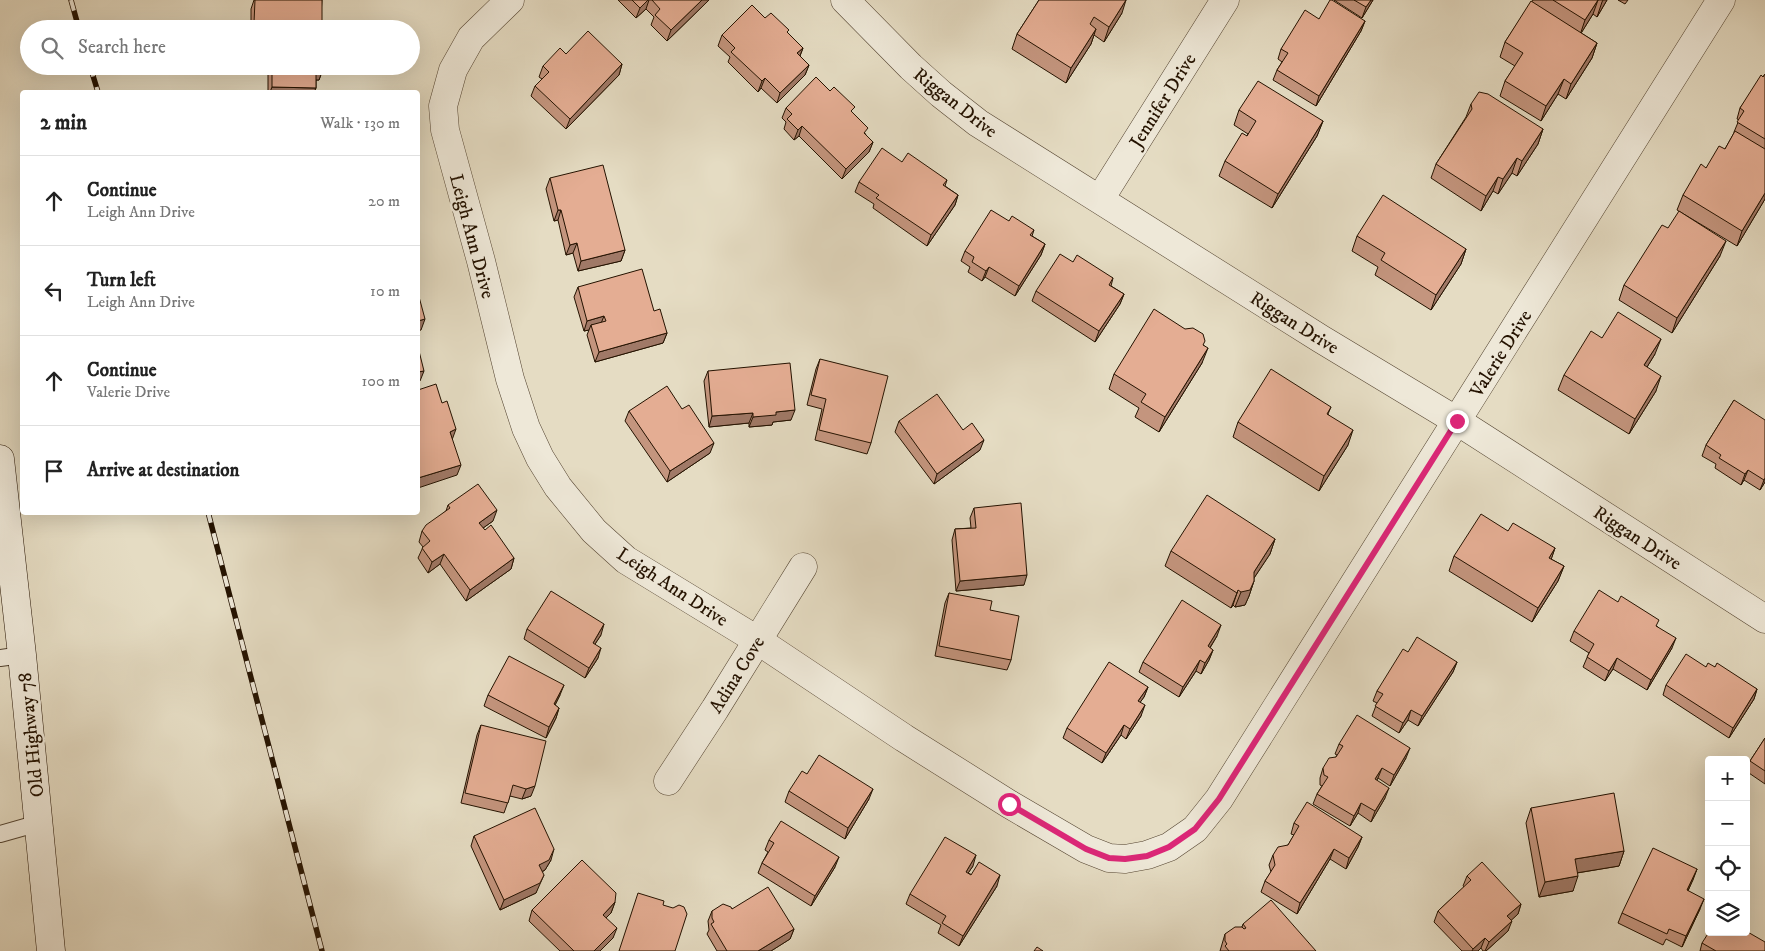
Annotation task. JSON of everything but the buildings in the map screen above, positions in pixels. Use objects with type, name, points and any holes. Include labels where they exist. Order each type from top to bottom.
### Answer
[{"type":"street","name":"Leigh Ann Drive","points":[[510,0],[471,38],[453,70],[443,106],[445,130],[510,379],[526,428],[540,458],[558,487],[594,531],[626,560],[757,640],[904,738],[1009,804],[1086,849],[1109,858],[1125,859],[1147,856],[1169,847]]},
{"type":"street","name":"Riggan Drive","points":[[845,0],[911,67],[978,123],[1321,339],[1457,421],[1765,619]]},
{"type":"street","name":"Jennifer Drive","points":[[1100,199],[1225,0]]},
{"type":"street","name":"Valerie Drive","points":[[1169,847],[1195,829],[1219,799],[1721,0]]},
{"type":"street","name":"Old Highway 78","points":[[0,459],[11,657],[39,823],[51,951]]},
{"type":"street","name":"Adina Cove","points":[[668,781],[803,567]]},
{"type":"lane","points":[[0,834],[39,823]]},
{"type":"railway","points":[[71,0],[77,20]]},
{"type":"railway","points":[[93,75],[97,90]]},
{"type":"railway","points":[[209,515],[322,951]]},
{"type":"route","points":[[1009,804],[1086,849],[1109,858],[1125,859],[1147,856],[1169,847],[1195,829],[1219,799],[1457,421]]}]
